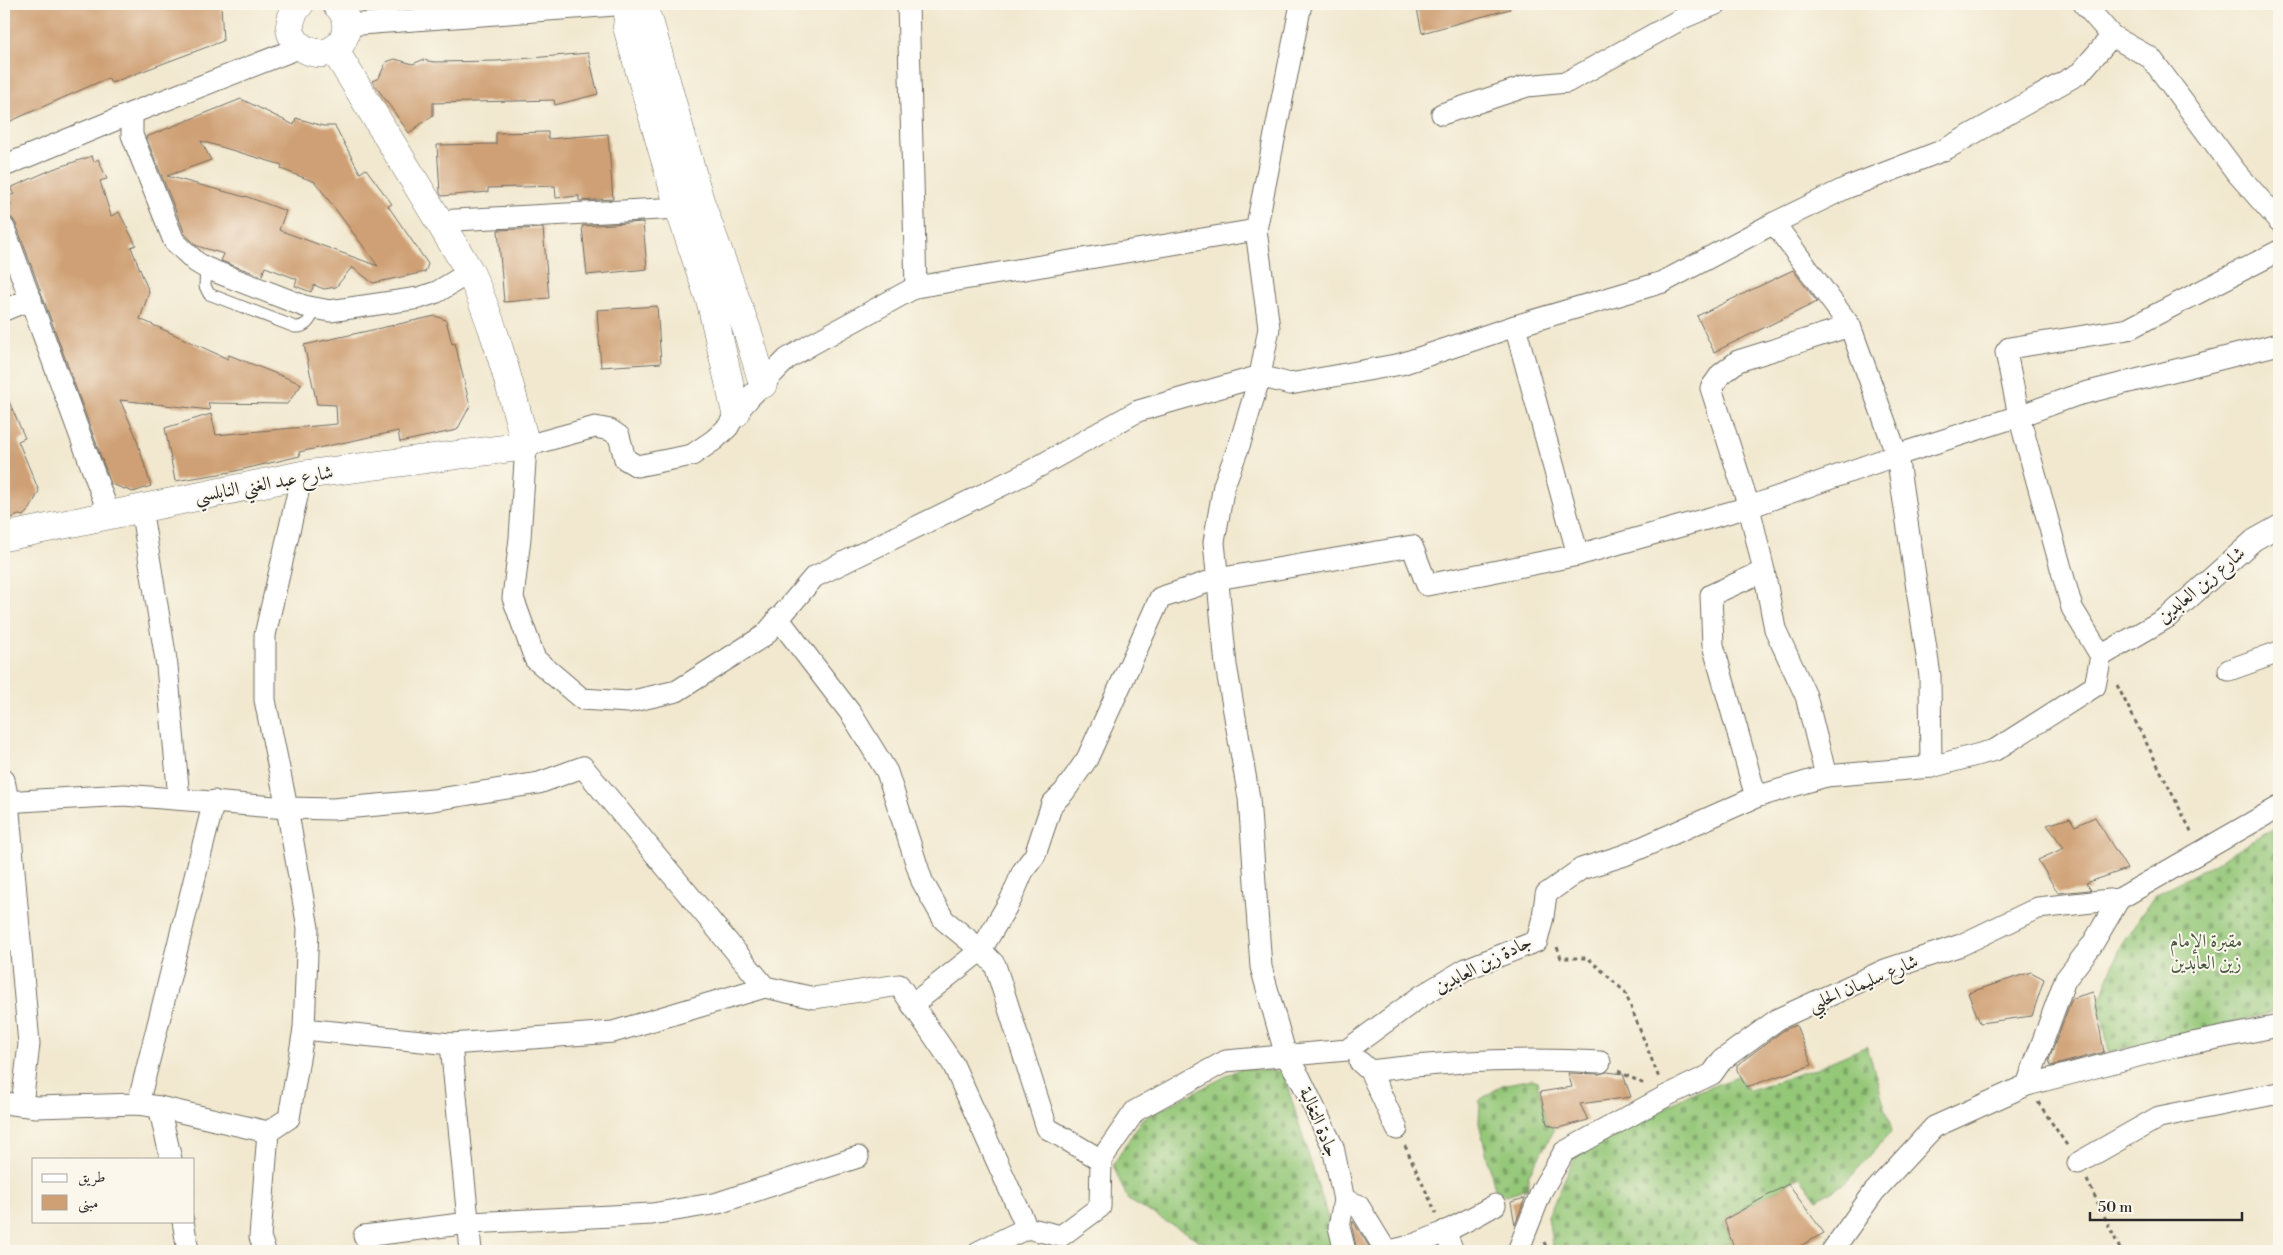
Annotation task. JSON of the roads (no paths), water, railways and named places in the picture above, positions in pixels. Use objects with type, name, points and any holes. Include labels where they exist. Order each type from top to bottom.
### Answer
[{"type":"street","points":[[300,4],[290,20],[290,30],[300,47],[317,54],[339,26],[628,4]]},
{"type":"street","points":[[736,413],[728,316],[700,201],[650,24],[646,16],[633,4],[629,12],[627,27],[679,208],[728,316],[763,384]]},
{"type":"street","points":[[908,4],[916,287]]},
{"type":"street","name":"جادة التغالبة","points":[[1301,4],[1256,230],[1269,328],[1260,376],[1240,443],[1224,485],[1214,542],[1226,665],[1249,798],[1261,967],[1286,1056],[1300,1078],[1334,1147],[1344,1200],[1339,1227],[1345,1251]]},
{"type":"street","points":[[1442,114],[1527,86],[1568,82],[1685,17],[1716,4]]},
{"type":"street","points":[[2084,4],[2112,36],[2152,58],[2236,172],[2279,221]]},
{"type":"street","points":[[339,26],[437,221],[470,272],[497,339],[526,446],[520,538],[513,598],[535,659],[582,699],[628,702],[677,691],[765,635],[814,577],[1027,473],[1138,411],[1260,376],[1290,384],[1401,364],[1515,326],[1663,282],[1774,223],[1846,188],[1944,150],[2080,73],[2112,36]]},
{"type":"street","points":[[4,166],[300,47]]},
{"type":"street","points":[[132,113],[132,135],[174,241],[196,262],[206,268],[316,309],[346,309],[419,298],[437,292],[470,272]]},
{"type":"street","points":[[437,221],[679,208]]},
{"type":"street","points":[[1774,223],[1850,326],[1897,455],[1930,676],[1931,767],[1995,750],[2068,704],[2095,686],[2101,656],[2072,608],[2019,416],[2006,352],[2009,348],[2128,329],[2279,251]]},
{"type":"street","points":[[4,228],[32,299],[109,514]]},
{"type":"street","points":[[526,446],[595,427],[610,430],[619,436],[625,459],[637,466],[692,455],[728,427],[736,413],[787,360],[812,344],[916,287],[1256,230]]},
{"type":"street","points":[[4,310],[32,299]]},
{"type":"street","points":[[1515,326],[1578,555]]},
{"type":"street","points":[[1826,776],[1806,696],[1775,629],[1749,507],[1711,388],[1721,374],[1738,361],[1850,326]]},
{"type":"street","points":[[912,1005],[981,950],[1011,899],[1023,870],[1035,855],[1052,804],[1064,792],[1087,759],[1160,598],[1217,578],[1412,546],[1427,585],[1578,555],[1749,507],[2077,395],[2279,344]]},
{"type":"street","name":"شارع عبد الغني النابلسي","points":[[4,537],[302,475],[526,446]]},
{"type":"street","points":[[4,780],[29,1044],[13,1104],[36,1107],[148,1105],[268,1132],[289,1118],[304,1029],[308,928],[288,808],[264,700],[265,635],[302,475]]},
{"type":"street","points":[[141,508],[167,666],[179,799]]},
{"type":"street","name":"شارع زين العابدين","points":[[2101,656],[2168,616],[2254,540],[2279,526]]},
{"type":"street","points":[[1756,797],[1713,645],[1711,595],[1764,571]]},
{"type":"street","points":[[778,618],[852,715],[887,772],[922,881],[944,920],[981,950],[995,965],[1047,1128],[1100,1160]]},
{"type":"street","points":[[2229,670],[2279,652]]},
{"type":"street","points":[[6,802],[124,795],[288,808],[333,809],[433,800],[539,783],[583,767],[765,987]]},
{"type":"street","name":"جادة زين العابدين","points":[[1347,1050],[1421,996],[1466,969],[1536,941],[1544,917],[1546,894],[1581,868],[1625,855],[1756,797],[1826,776],[1931,767]]},
{"type":"street","points":[[171,1158],[148,1105],[214,802]]},
{"type":"street","name":"شارع سليمان الحلبي","points":[[1518,1251],[1542,1190],[1564,1152],[1666,1096],[1712,1074],[1722,1060],[1778,1019],[1884,970],[1961,945],[2038,908],[2119,898],[2279,807]]},
{"type":"street","points":[[2027,1084],[2064,980],[2092,945],[2119,898]]},
{"type":"street","points":[[304,1029],[451,1044],[613,1032],[765,987],[814,998],[899,985],[953,1064],[1027,1228]]},
{"type":"street","points":[[1832,1251],[1874,1192],[1934,1127],[2027,1084],[2172,1047],[2279,1026]]},
{"type":"street","points":[[451,1044],[471,1251]]},
{"type":"street","points":[[980,1251],[1027,1228],[1061,1236],[1100,1207],[1100,1160],[1135,1111],[1226,1061],[1347,1050],[1370,1070],[1397,1130]]},
{"type":"street","points":[[1370,1070],[1460,1061],[1546,1059],[1600,1062]]},
{"type":"street","points":[[2078,1163],[2159,1117],[2279,1094]]},
{"type":"street","points":[[265,1251],[260,1237],[268,1132]]},
{"type":"street","points":[[364,1236],[469,1224],[652,1214],[708,1205],[858,1157]]},
{"type":"street","points":[[1344,1200],[1358,1205],[1386,1250],[1396,1250],[1445,1231],[1495,1205]]},
{"type":"street","points":[[183,1222],[188,1251]]},
{"type":"street","points":[[1445,1231],[1453,1251]]},
{"type":"park label","name":"مقبرة الإمام زين العابدين","points":[[2206,952]]}]
